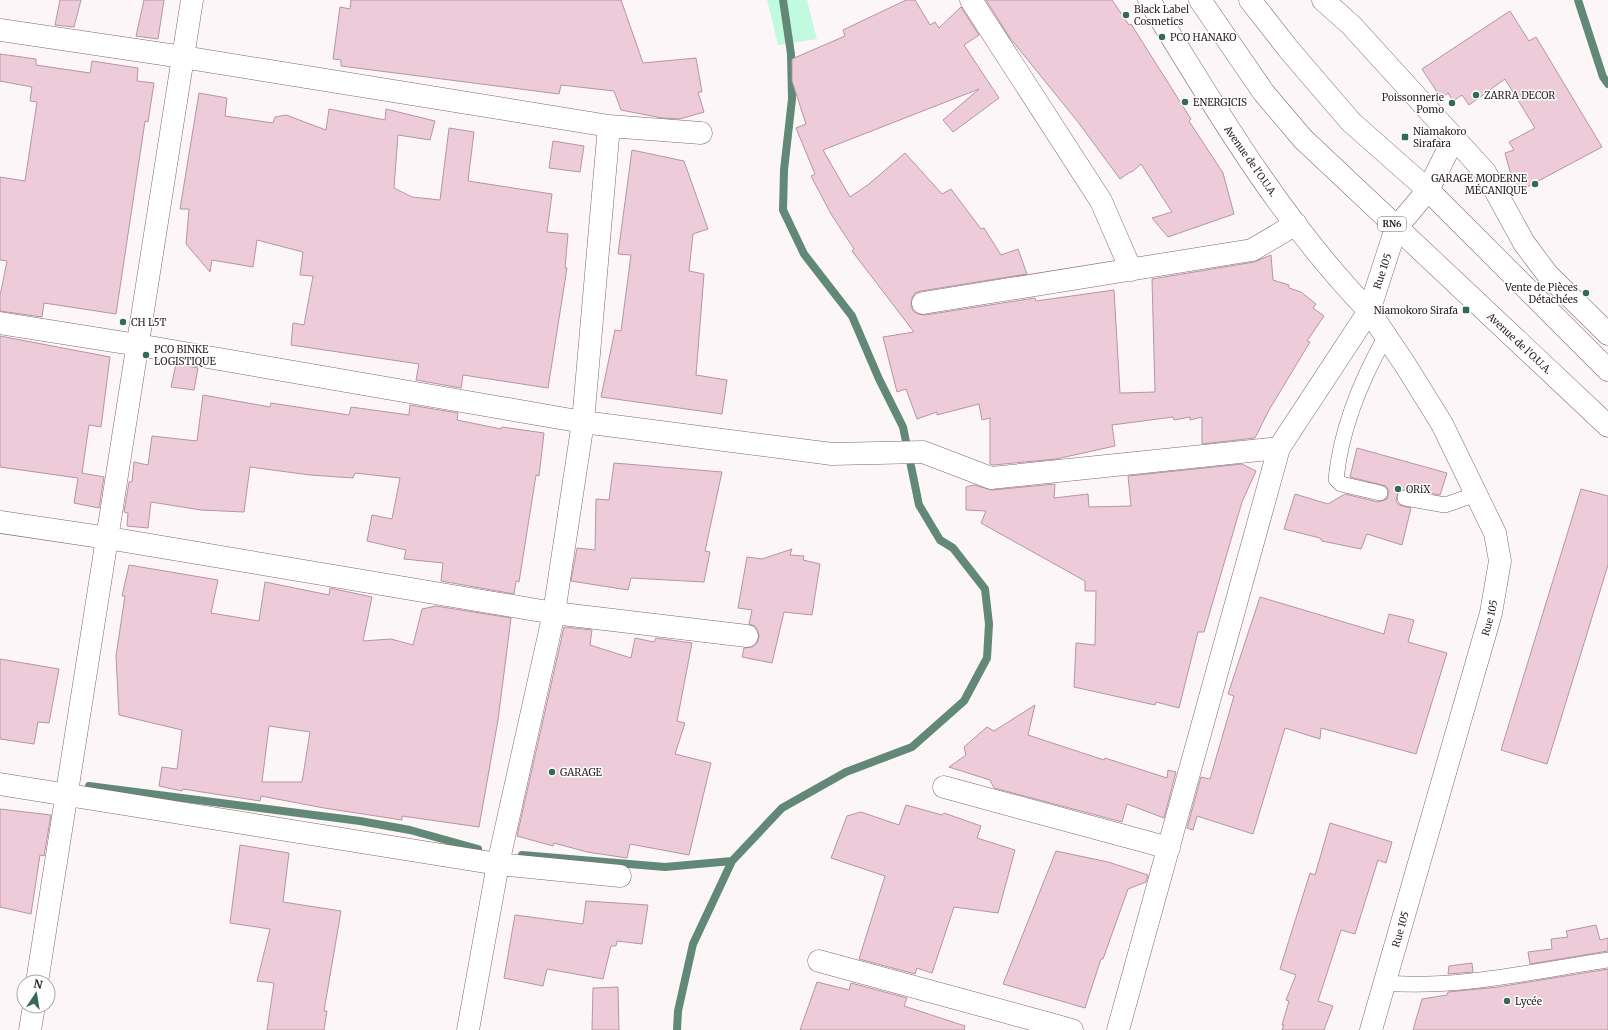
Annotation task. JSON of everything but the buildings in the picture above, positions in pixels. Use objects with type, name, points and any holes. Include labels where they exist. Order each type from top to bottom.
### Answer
[{"type":"main road","points":[[38,974],[192,0]]},
{"type":"main road","points":[[971,0],[1101,201],[1131,270]]},
{"type":"main road","name":"Avenue de l'O.U.A.","points":[[1148,0],[1221,119],[1262,180],[1337,278],[1369,311]]},
{"type":"main road","name":"Avenue de l'O.U.A.","points":[[1200,0],[1264,92],[1303,139],[1608,426]]},
{"type":"main road","points":[[1250,0],[1290,51],[1351,122],[1428,190],[1608,370]]},
{"type":"main road","points":[[1323,0],[1351,25],[1485,172],[1524,243],[1548,275],[1608,334]]},
{"type":"main road","points":[[0,30],[183,57],[609,126],[701,133]]},
{"type":"main road","points":[[468,1030],[498,864],[554,613],[583,422],[609,126]]},
{"type":"main road","points":[[1396,228],[1428,190],[1454,138]]},
{"type":"main road","points":[[923,303],[1252,250],[1296,224]]},
{"type":"main road","name":"Rue 105","points":[[1371,1030],[1491,613],[1500,561],[1495,533],[1442,424],[1369,311],[1396,228]]},
{"type":"main road","points":[[1118,1030],[1279,448],[1369,311]]},
{"type":"main road","points":[[0,323],[138,345],[583,422],[832,454],[923,452],[991,478],[1279,448]]},
{"type":"main road","points":[[0,522],[108,538],[554,613],[747,636]]},
{"type":"main road","points":[[0,784],[498,864],[620,876]]},
{"type":"main road","points":[[944,787],[1169,848]]},
{"type":"main road","points":[[819,961],[1072,1030]]},
{"type":"main road","points":[[30,1030],[33,1014]]},
{"type":"lane","points":[[1380,493],[1341,484],[1336,479],[1337,465],[1354,404],[1367,370],[1386,336]]},
{"type":"lane","points":[[1405,498],[1445,505],[1468,497],[1478,497]]},
{"type":"lane","points":[[1384,983],[1409,985],[1447,984],[1608,960]]},
{"type":"green space","points":[[767,0],[807,0],[817,39],[778,45]]},
{"type":"waterway","points":[[677,1030],[678,1011],[693,944],[732,861],[782,808],[846,772],[912,747],[964,701],[987,658],[989,624],[985,589],[953,548],[940,540],[919,505],[903,427],[879,379],[852,316],[804,254],[783,210],[784,170],[792,99],[791,54],[783,0]]},
{"type":"waterway","points":[[1578,0],[1603,77],[1608,84]]},
{"type":"waterway","points":[[89,786],[360,821],[410,830],[478,849]]},
{"type":"waterway","points":[[522,855],[665,867],[732,861]]},
{"type":"place","name":"Black Label Cosmetics","points":[[1126,15]]},
{"type":"place","name":"PCO HANAKO","points":[[1162,37]]},
{"type":"place","name":"ZARRA DECOR","points":[[1476,95]]},
{"type":"place","name":"ENERGICIS","points":[[1185,102]]},
{"type":"place","name":"Poissonnerie Pomo","points":[[1452,103]]},
{"type":"place","name":"Niamakoro Sirafara","points":[[1405,137]]},
{"type":"place","name":"GARAGE MODERNE MÉCANIQUE","points":[[1535,184]]},
{"type":"place","name":"Vente de Pièces Détachées","points":[[1586,293]]},
{"type":"place","name":"Niamokoro Sirafa","points":[[1466,310]]},
{"type":"place","name":"CH L5T","points":[[123,322]]},
{"type":"place","name":"PCO BINKE LOGISTIQUE","points":[[146,355]]},
{"type":"place","name":"ORiX","points":[[1398,489]]},
{"type":"place","name":"GARAGE","points":[[552,772]]},
{"type":"place","name":"Lycée","points":[[1507,1001]]}]
